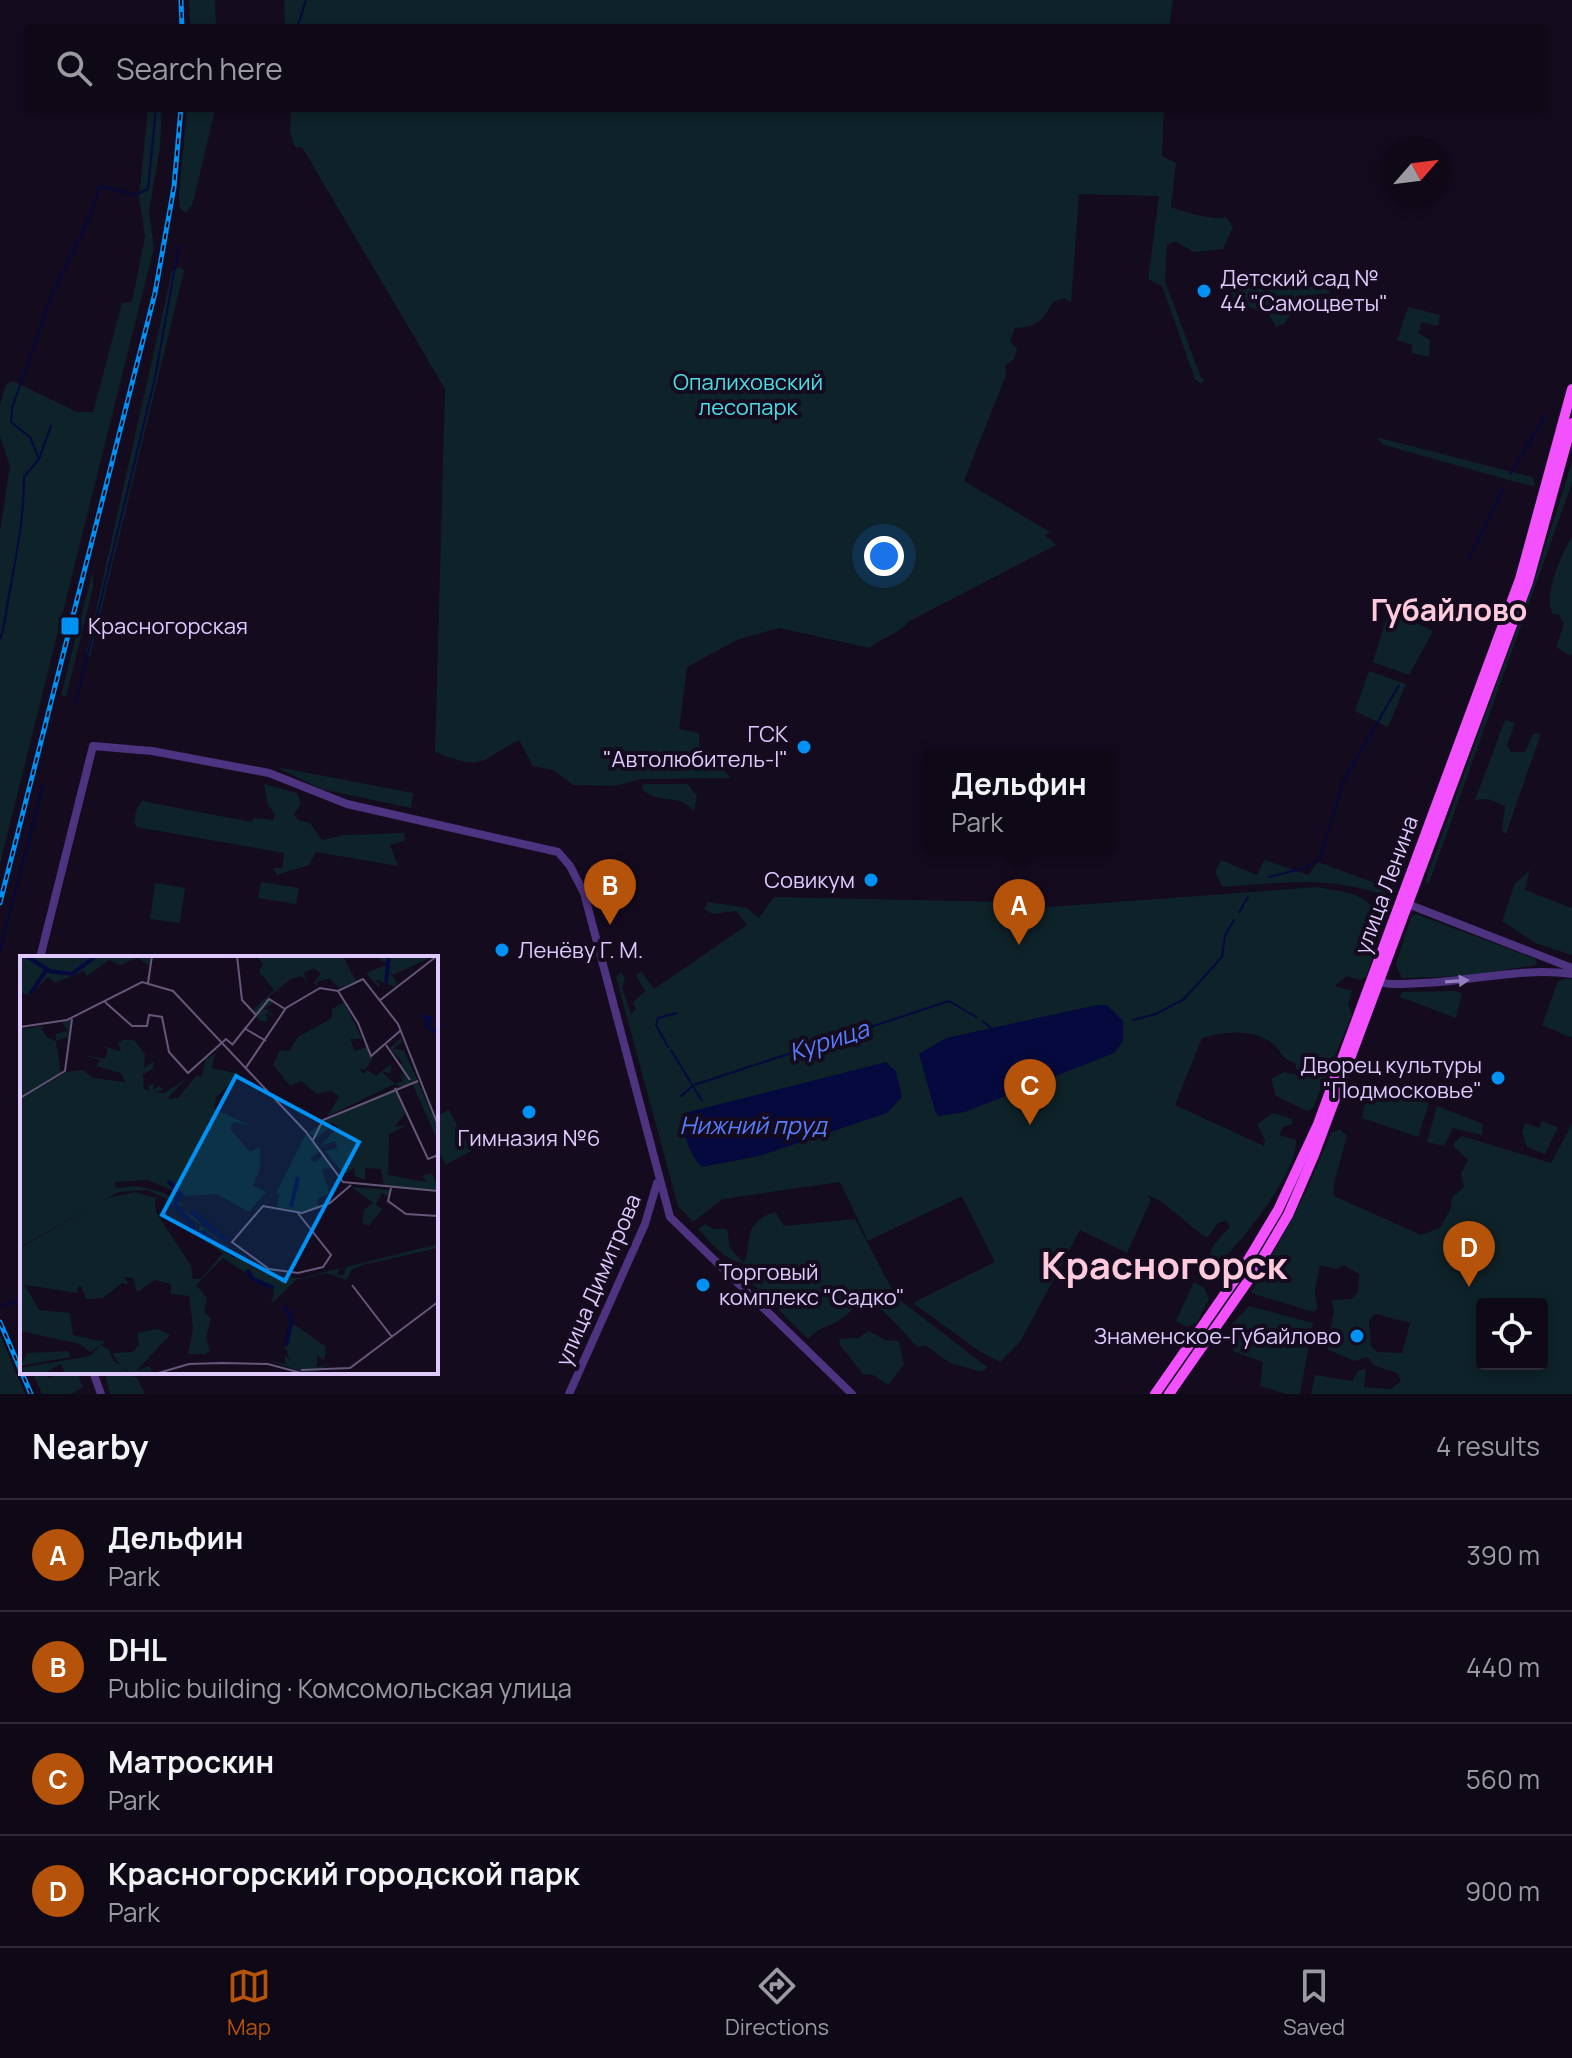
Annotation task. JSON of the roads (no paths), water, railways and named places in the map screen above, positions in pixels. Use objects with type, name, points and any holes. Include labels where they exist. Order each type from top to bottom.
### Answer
[{"type":"main road","name":"улица Ленина","points":[[1406,903],[1520,579],[1572,389]]},
{"type":"main road","name":"улица Ленина","points":[[1169,1394],[1238,1297],[1288,1215],[1528,582],[1572,423]]},
{"type":"main road","name":"улица Ленина","points":[[1155,1394],[1228,1292],[1278,1210],[1318,1124],[1376,982]]},
{"type":"street","points":[[40,956],[93,746],[152,751],[269,773],[347,804],[552,850],[570,866],[584,893],[670,1217]]},
{"type":"street","points":[[1406,903],[1538,954],[1572,971]]},
{"type":"street","points":[[1534,971],[1540,965],[1538,954]]},
{"type":"street","points":[[1376,982],[1467,981],[1534,971],[1572,971]]},
{"type":"street","points":[[20,1108],[20,1138]]},
{"type":"street","name":"улица Димитрова","points":[[569,1394],[647,1220],[658,1178]]},
{"type":"street","points":[[647,1220],[660,1213],[670,1217],[852,1394]]},
{"type":"street","points":[[94,1374],[101,1394]]},
{"type":"water","points":[[1107,1005],[1123,1021],[1123,1041],[1114,1053],[965,1112],[939,1116],[935,1111],[919,1054],[946,1038]]},
{"type":"water","name":"Нижний пруд","points":[[886,1062],[896,1071],[902,1097],[887,1113],[759,1156],[702,1167],[690,1149],[685,1134],[685,1113]]},
{"type":"waterway","points":[[298,24],[306,0]]},
{"type":"waterway","points":[[39,459],[30,437],[11,422],[12,408],[53,292],[87,223],[100,186],[135,195],[148,189],[156,112]]},
{"type":"waterway","points":[[76,702],[155,378],[179,245]]},
{"type":"waterway","name":"Курица","points":[[1510,474],[1547,413]]},
{"type":"waterway","points":[[0,640],[20,534],[24,477],[39,459],[51,426]]},
{"type":"waterway","name":"Курица","points":[[1470,557],[1503,489]]},
{"type":"waterway","name":"Курица","points":[[1269,877],[1305,868],[1320,859],[1343,782],[1399,685]]},
{"type":"waterway","points":[[0,950],[43,785]]},
{"type":"waterway","name":"Курица","points":[[1239,912],[1248,897]]},
{"type":"waterway","name":"Курица","points":[[1133,1020],[1156,1014],[1184,999],[1222,957],[1225,936],[1234,920]]},
{"type":"waterway","name":"Курица","points":[[681,1096],[694,1085],[949,1001],[976,1017]]},
{"type":"waterway","points":[[668,1047],[656,1025],[658,1018],[677,1013]]},
{"type":"waterway","name":"Курица","points":[[982,1021],[994,1030]]},
{"type":"waterway","points":[[671,1050],[702,1101]]},
{"type":"waterway","name":"Курица","points":[[3,1305],[20,1301]]},
{"type":"railway","points":[[181,0],[182,24]]},
{"type":"railway","points":[[0,903],[155,293],[174,187],[181,112]]},
{"type":"railway","points":[[0,1322],[20,1368]]},
{"type":"railway","points":[[22,1374],[31,1394]]},
{"type":"place","name":"Детский сад № 44 \"Самоцветы\"","points":[[1204,291]]},
{"type":"place","name":"Красногорская","points":[[70,626]]},
{"type":"place","name":"ГСК \"Автолюбитель-I\"","points":[[804,747]]},
{"type":"place","name":"Совикум","points":[[871,880]]},
{"type":"place","name":"DHL","points":[[610,925]]},
{"type":"place","name":"Дельфин","points":[[1019,945]]},
{"type":"place","name":"Ленёву Г. М.","points":[[502,950]]},
{"type":"place","name":"Дворец культуры \"Подмосковье\"","points":[[1498,1078]]},
{"type":"place","name":"Гимназия №6","points":[[529,1112]]},
{"type":"place","name":"Матроскин","points":[[1030,1125]]},
{"type":"place","name":"Торговый комплекс \"Садко\"","points":[[703,1285]]},
{"type":"place","name":"Красногорский городской парк","points":[[1469,1287]]},
{"type":"place","name":"Знаменское-Губайлово","points":[[1357,1336]]},
{"type":"district","name":"Губайлово","points":[[1449,611]]},
{"type":"district","name":"Красногорск","points":[[1164,1266]]},
{"type":"park label","name":"Опалиховский лесопарк","points":[[748,394]]}]
